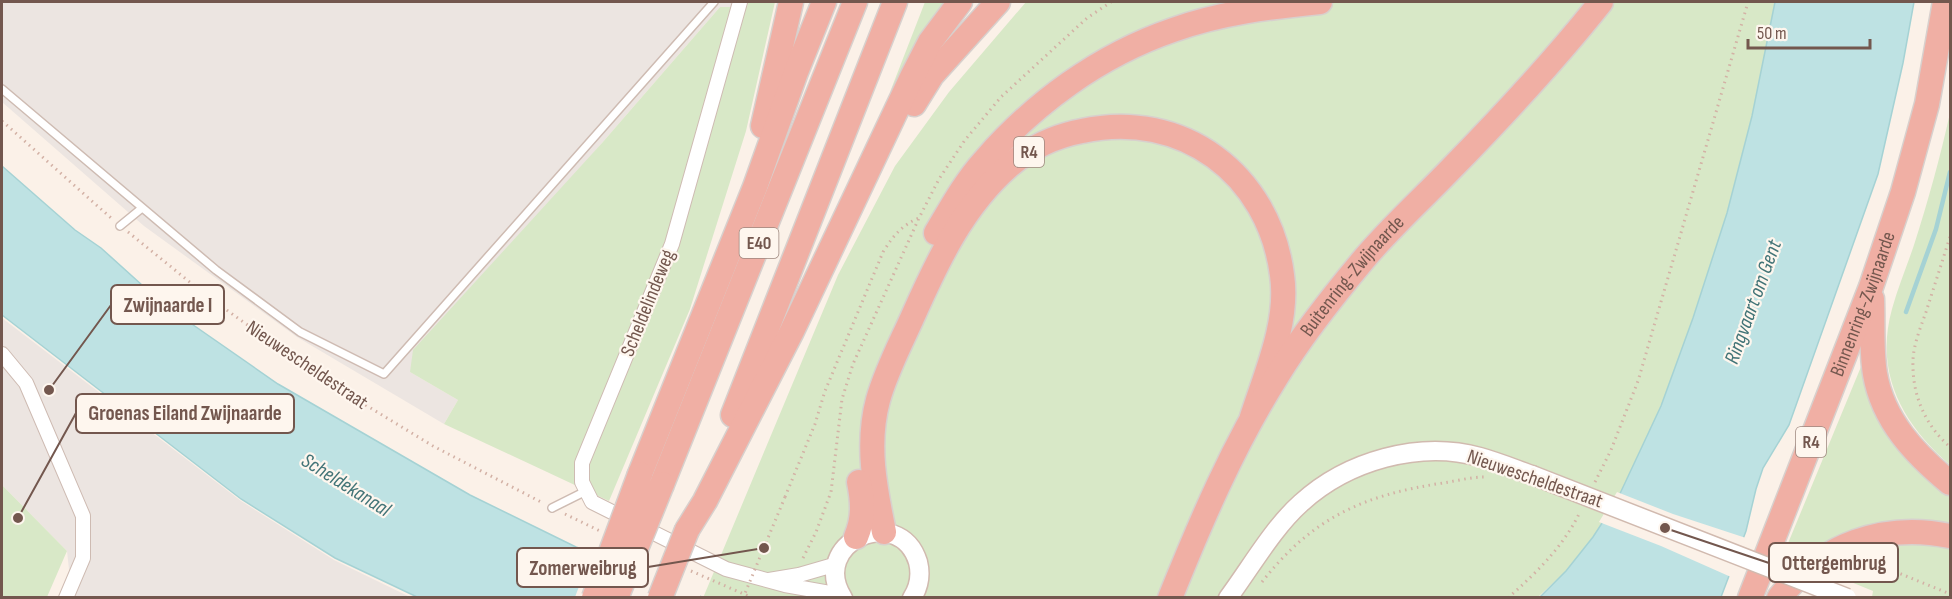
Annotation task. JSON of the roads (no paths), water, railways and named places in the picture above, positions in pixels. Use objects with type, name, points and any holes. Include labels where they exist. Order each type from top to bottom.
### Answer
[{"type":"highway","points":[[705,315],[761,135],[791,2]]},
{"type":"highway","points":[[594,597],[640,474],[755,187],[824,2]]},
{"type":"highway","name":"E40","points":[[616,597],[855,2]]},
{"type":"highway","name":"E40","points":[[660,597],[702,500],[895,2]]},
{"type":"highway","points":[[702,500],[792,331],[930,42],[960,2]]},
{"type":"highway","points":[[856,198],[932,75],[998,2]]},
{"type":"highway","name":"R4","points":[[856,537],[862,523],[863,510],[856,462],[856,439],[859,412],[866,387],[930,243],[956,199],[983,162],[1013,130],[1049,98],[1085,73],[1130,47],[1172,30],[1214,18],[1259,8],[1320,2]]},
{"type":"highway","name":"Buitenring-Zwijnaarde","points":[[1170,597],[1216,487],[1252,417],[1277,375],[1324,309],[1365,258],[1493,126],[1567,45],[1601,2]]},
{"type":"highway","name":"Binnenring-Zwijnaarde","points":[[1750,597],[1871,287],[1913,160],[1927,104],[1945,2]]},
{"type":"highway","name":"R4","points":[[884,532],[876,498],[872,454],[873,426],[878,401],[890,369],[926,288],[956,228],[981,196],[1009,166],[1036,147],[1065,134],[1100,127],[1131,126],[1162,130],[1193,142],[1219,160],[1241,179],[1261,207],[1276,241],[1283,276],[1283,300],[1279,329],[1252,417]]},
{"type":"highway","name":"R4","points":[[1871,287],[1875,372],[1878,389],[1903,438],[1950,483]]},
{"type":"highway","points":[[1779,597],[1795,578],[1823,556],[1847,544],[1891,534],[1921,532],[1950,536]]},
{"type":"main road","name":"Nieuwescheldestraat","points":[[1228,597],[1301,503],[1341,475],[1381,459],[1425,452],[1452,452],[1479,456],[1847,597]]},
{"type":"main road","points":[[842,596],[836,574],[841,554],[856,537],[870,532],[884,532],[897,536],[908,544],[916,555],[920,568],[919,582],[914,596]]},
{"type":"street","name":"Scheldelindeweg","points":[[586,491],[582,482],[582,463],[672,244],[740,2]]},
{"type":"street","points":[[2,354],[26,383],[83,516],[83,558],[66,597]]},
{"type":"street","points":[[586,491],[592,502],[685,539],[726,569],[842,596]]},
{"type":"street","points":[[766,580],[799,575],[837,564]]},
{"type":"lane","points":[[2,89],[216,270],[300,332],[384,374],[714,2]]},
{"type":"lane","points":[[120,226],[142,208]]},
{"type":"lane","points":[[552,508],[586,491]]},
{"type":"water","name":"Ringvaart om Gent","points":[[1775,2],[1914,2],[1878,174],[1789,425],[1763,468],[1746,531],[1721,597],[1539,598],[1566,571],[1593,537],[1617,500],[1661,406],[1693,318],[1727,213],[1752,116]]},
{"type":"water","name":"Scheldekanaal","points":[[2,166],[75,230],[101,248],[163,304],[278,384],[470,495],[576,547],[702,597],[417,597],[335,558],[241,499],[2,315]]},
{"type":"waterway","points":[[1906,312],[1936,229],[1950,172]]},
{"type":"place","name":"Zwijnaarde I","points":[[49,390]]},
{"type":"place","name":"Groenas Eiland Zwijnaarde","points":[[18,518]]},
{"type":"place","name":"Ottergembrug","points":[[1665,528]]},
{"type":"place","name":"Zomerweibrug","points":[[764,548]]}]
